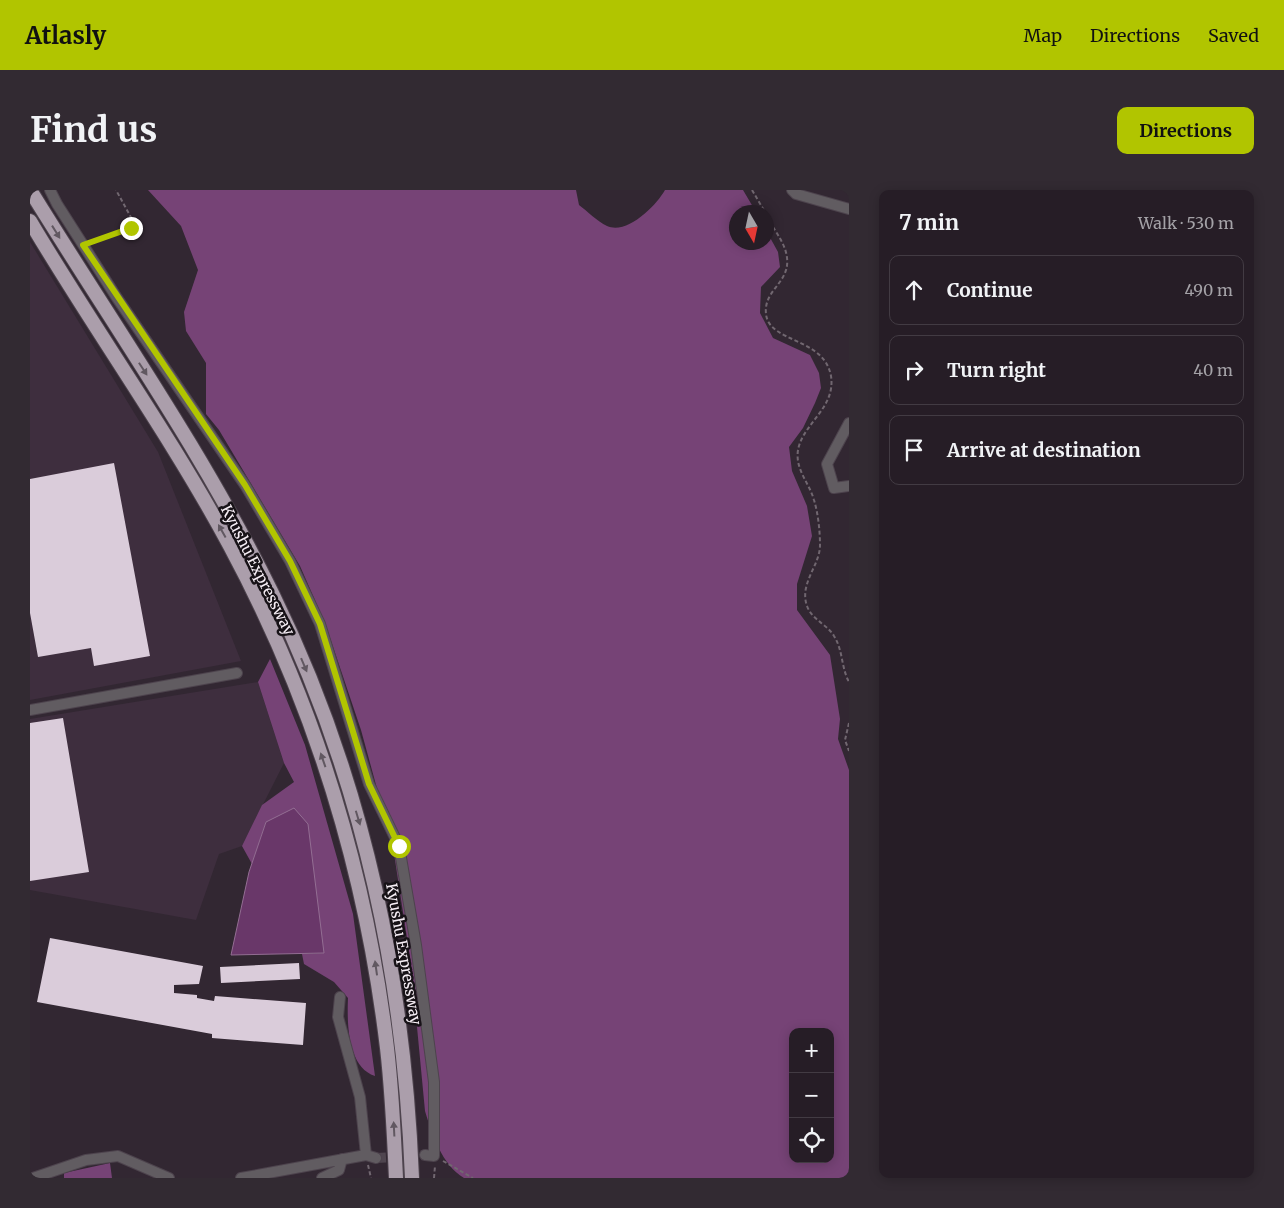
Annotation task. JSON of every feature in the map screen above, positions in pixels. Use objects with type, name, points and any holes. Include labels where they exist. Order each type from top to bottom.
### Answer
[{"type":"highway","name":"Kyushu Expressway","points":[[30,190],[216,489],[273,594],[326,717],[364,836],[390,957],[404,1048],[412,1178]]},
{"type":"highway","name":"Kyushu Expressway","points":[[30,221],[207,504],[256,597],[303,705],[348,842],[374,956],[387,1047],[396,1178]]},
{"type":"street","points":[[50,190],[83,245],[245,485],[290,561],[320,624],[369,784],[399,846],[416,945],[434,1082],[430,1155]]},
{"type":"street","points":[[792,190],[796,194],[849,209]]},
{"type":"street","points":[[849,423],[827,464],[834,488],[849,486]]},
{"type":"street","points":[[30,710],[237,673]]},
{"type":"street","points":[[242,1178],[342,1159],[371,1156],[360,1097],[338,1017],[340,997]]},
{"type":"street","points":[[33,1178],[86,1160],[118,1156],[169,1178]]},
{"type":"street","points":[[322,1178],[338,1170],[342,1159]]},
{"type":"path","points":[[83,245],[131,228],[133,221],[116,190]]},
{"type":"path","points":[[752,190],[761,205]]},
{"type":"path","points":[[774,229],[785,248],[787,265],[783,279],[769,296],[766,314],[768,323],[778,331],[809,346],[820,354],[829,367],[832,382],[827,402],[802,440],[798,450],[799,466],[814,500],[820,546],[804,595],[810,613],[834,634],[840,646],[843,670],[849,682]]},
{"type":"path","points":[[849,723],[845,740],[849,751]]},
{"type":"path","points":[[430,1155],[434,1178]]},
{"type":"path","points":[[430,1155],[473,1178]]},
{"type":"shaded area","points":[[148,190],[576,190],[579,205],[603,224],[615,228],[632,223],[648,211],[665,190],[743,190],[752,205],[729,205],[729,250],[774,250],[774,245],[778,252],[780,267],[761,287],[760,313],[773,338],[810,355],[819,373],[821,388],[803,428],[789,447],[792,471],[807,506],[812,536],[797,584],[797,610],[830,655],[840,719],[838,739],[849,770],[849,1178],[464,1178],[456,1172],[444,1157],[425,1111],[411,964],[393,847],[361,730],[325,623],[300,566],[219,430],[206,414],[206,363],[186,331],[184,312],[198,270],[181,226]]},
{"type":"shaded area","points":[[30,242],[158,452],[241,661],[30,700]]},
{"type":"shaded area","points":[[270,659],[305,745],[353,914],[375,1076],[366,1071],[354,1054],[349,1031],[348,998],[334,982],[304,964],[302,954],[324,953],[266,822],[252,864],[242,846],[262,805],[294,782],[284,763],[258,682]]},
{"type":"shaded area","points":[[258,682],[284,763],[242,846],[219,854],[196,920],[30,890],[30,719]]},
{"type":"shaded area","points":[[294,808],[308,824],[324,953],[231,955],[249,872],[266,822]]},
{"type":"shaded area","points":[[110,1163],[112,1178],[64,1178],[64,1173]]},
{"type":"building","points":[[114,463],[150,656],[94,666],[91,648],[38,657],[30,613],[30,479]]},
{"type":"building","points":[[63,718],[89,872],[30,881],[30,723]]},
{"type":"building","points":[[50,938],[203,966],[199,984],[174,985],[174,993],[197,995],[197,998],[214,1001],[215,996],[306,1003],[303,1045],[212,1038],[212,1034],[37,1002]]},
{"type":"building","points":[[299,963],[300,979],[221,983],[220,967]]},
{"type":"tunnel","points":[[376,1158],[425,1155]]},
{"type":"route","points":[[131,228],[94,239],[83,245],[117,298],[202,418],[245,485],[290,561],[320,624],[369,784],[399,846]]}]
